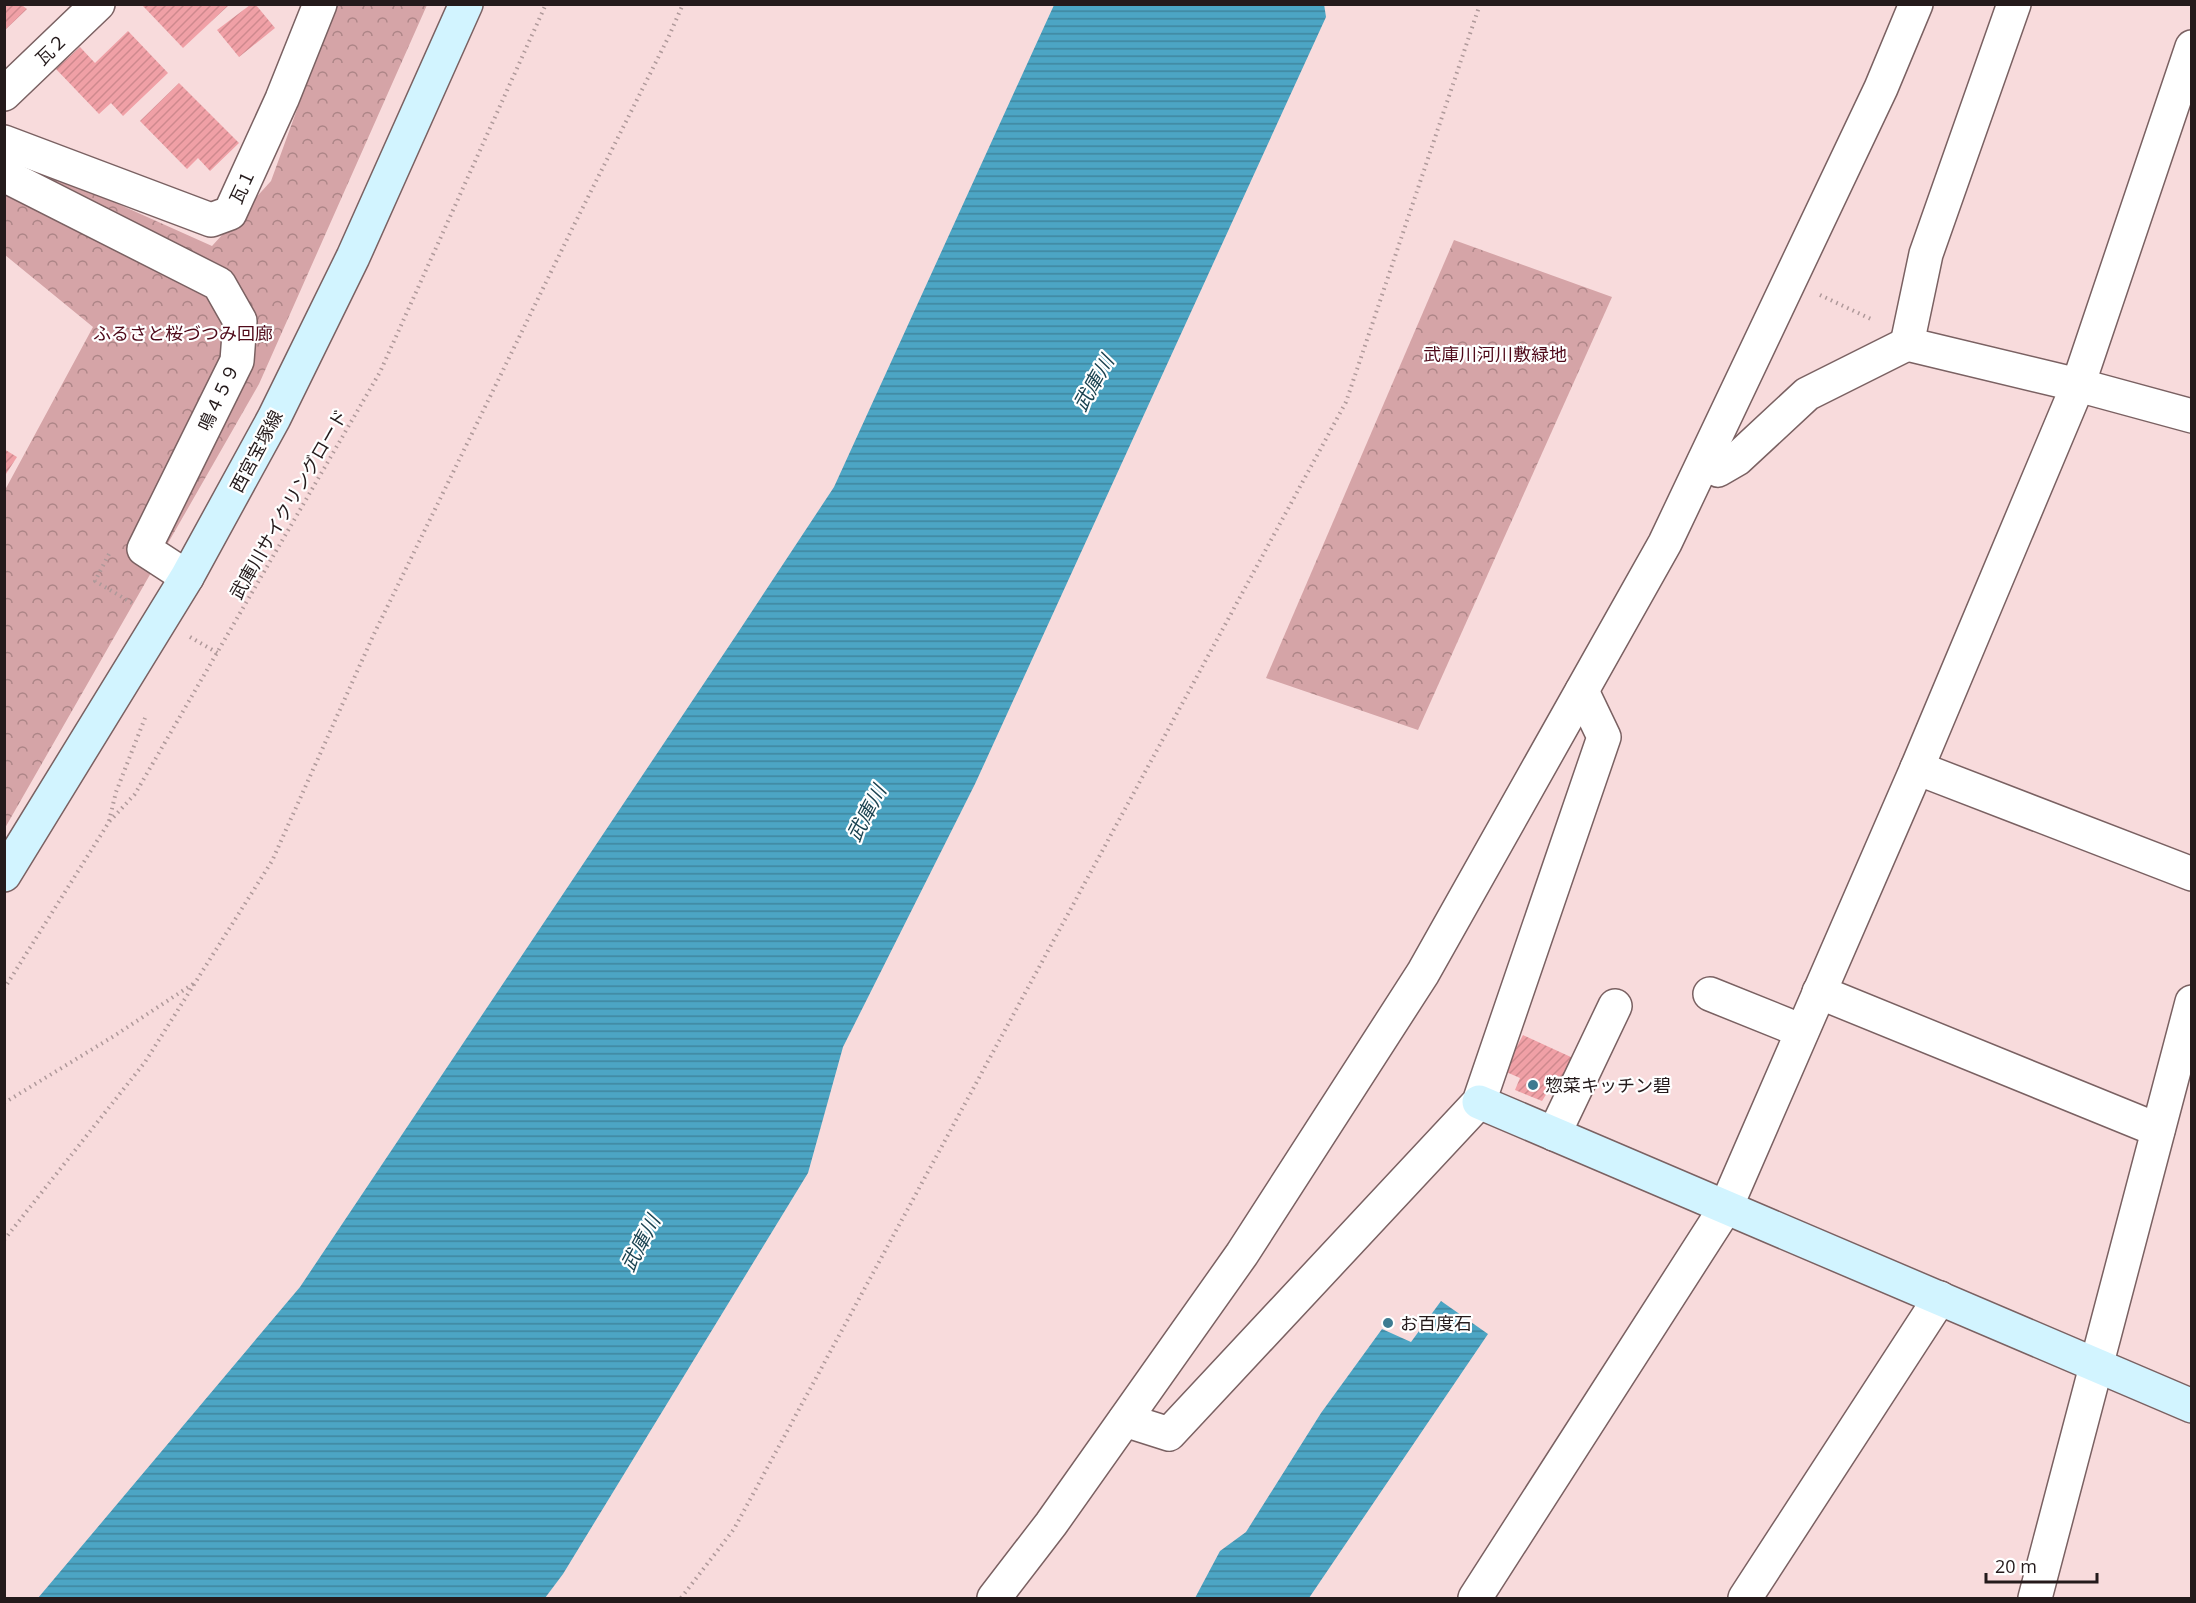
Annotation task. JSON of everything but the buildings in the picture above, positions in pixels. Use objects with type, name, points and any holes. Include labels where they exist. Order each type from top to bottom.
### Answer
[{"type":"main road","name":"西宮宝塚線","points":[[4,875],[188,577],[274,418],[353,257],[466,4]]},
{"type":"main road","points":[[1479,1102],[2192,1406]]},
{"type":"street","name":"瓦２","points":[[4,94],[98,4]]},
{"type":"street","name":"瓦１","points":[[4,142],[211,220],[230,213],[282,99],[320,4]]},
{"type":"street","points":[[994,1599],[1051,1524],[1242,1254],[1423,973],[1665,543],[1881,88],[1917,4]]},
{"type":"street","points":[[1908,341],[1926,254],[2014,4]]},
{"type":"street","points":[[1475,1599],[1726,1207],[1917,768],[2078,385],[2192,47]]},
{"type":"street","name":"鳴４５９","points":[[4,175],[219,284],[240,321],[237,361],[144,549],[188,577]]},
{"type":"street","points":[[1704,462],[1718,470],[1737,459],[1807,394],[1908,341],[2192,416]]},
{"type":"street","points":[[1125,1420],[1170,1434],[1479,1102],[1604,737],[1582,691]]},
{"type":"street","points":[[1917,768],[2192,874]]},
{"type":"street","points":[[1819,992],[2158,1130]]},
{"type":"street","points":[[1710,994],[1802,1031]]},
{"type":"street","points":[[2035,1599],[2192,1002]]},
{"type":"street","points":[[1554,1134],[1615,1006]]},
{"type":"street","points":[[1744,1599],[1940,1298]]},
{"type":"path","name":"武庫川サイクリングロード","points":[[4,989],[108,822],[135,794],[380,372],[546,4]]},
{"type":"path","points":[[4,1240],[145,1062],[273,861],[374,636],[683,4]]},
{"type":"path","points":[[681,1599],[734,1529],[1346,402],[1480,4]]},
{"type":"path","points":[[1790,280],[1908,341]]},
{"type":"path","points":[[112,550],[95,581],[218,653]]},
{"type":"path","points":[[108,822],[116,792],[146,717]]},
{"type":"path","points":[[4,1103],[114,1036],[196,982]]},
{"type":"green space","name":"ふるさと桜づつみ回廊","points":[[335,5],[427,5],[259,384],[5,828],[5,490],[93,327],[5,255],[5,193],[49,173],[212,246],[271,181]]},
{"type":"green space","name":"武庫川河川敷緑地","points":[[1454,240],[1612,297],[1418,730],[1266,678]]},
{"type":"water","name":"武庫川","points":[[1324,4],[1326,17],[975,784],[843,1047],[808,1173],[563,1574],[545,1598],[38,1598],[300,1287],[834,487],[1054,5]]},
{"type":"water","points":[[1441,1301],[1488,1334],[1309,1598],[1195,1598],[1220,1551],[1246,1532],[1321,1413],[1382,1329],[1411,1342]]},
{"type":"place","name":"惣菜キッチン碧","points":[[1533,1085]]},
{"type":"place","name":"お百度石","points":[[1388,1323]]}]
